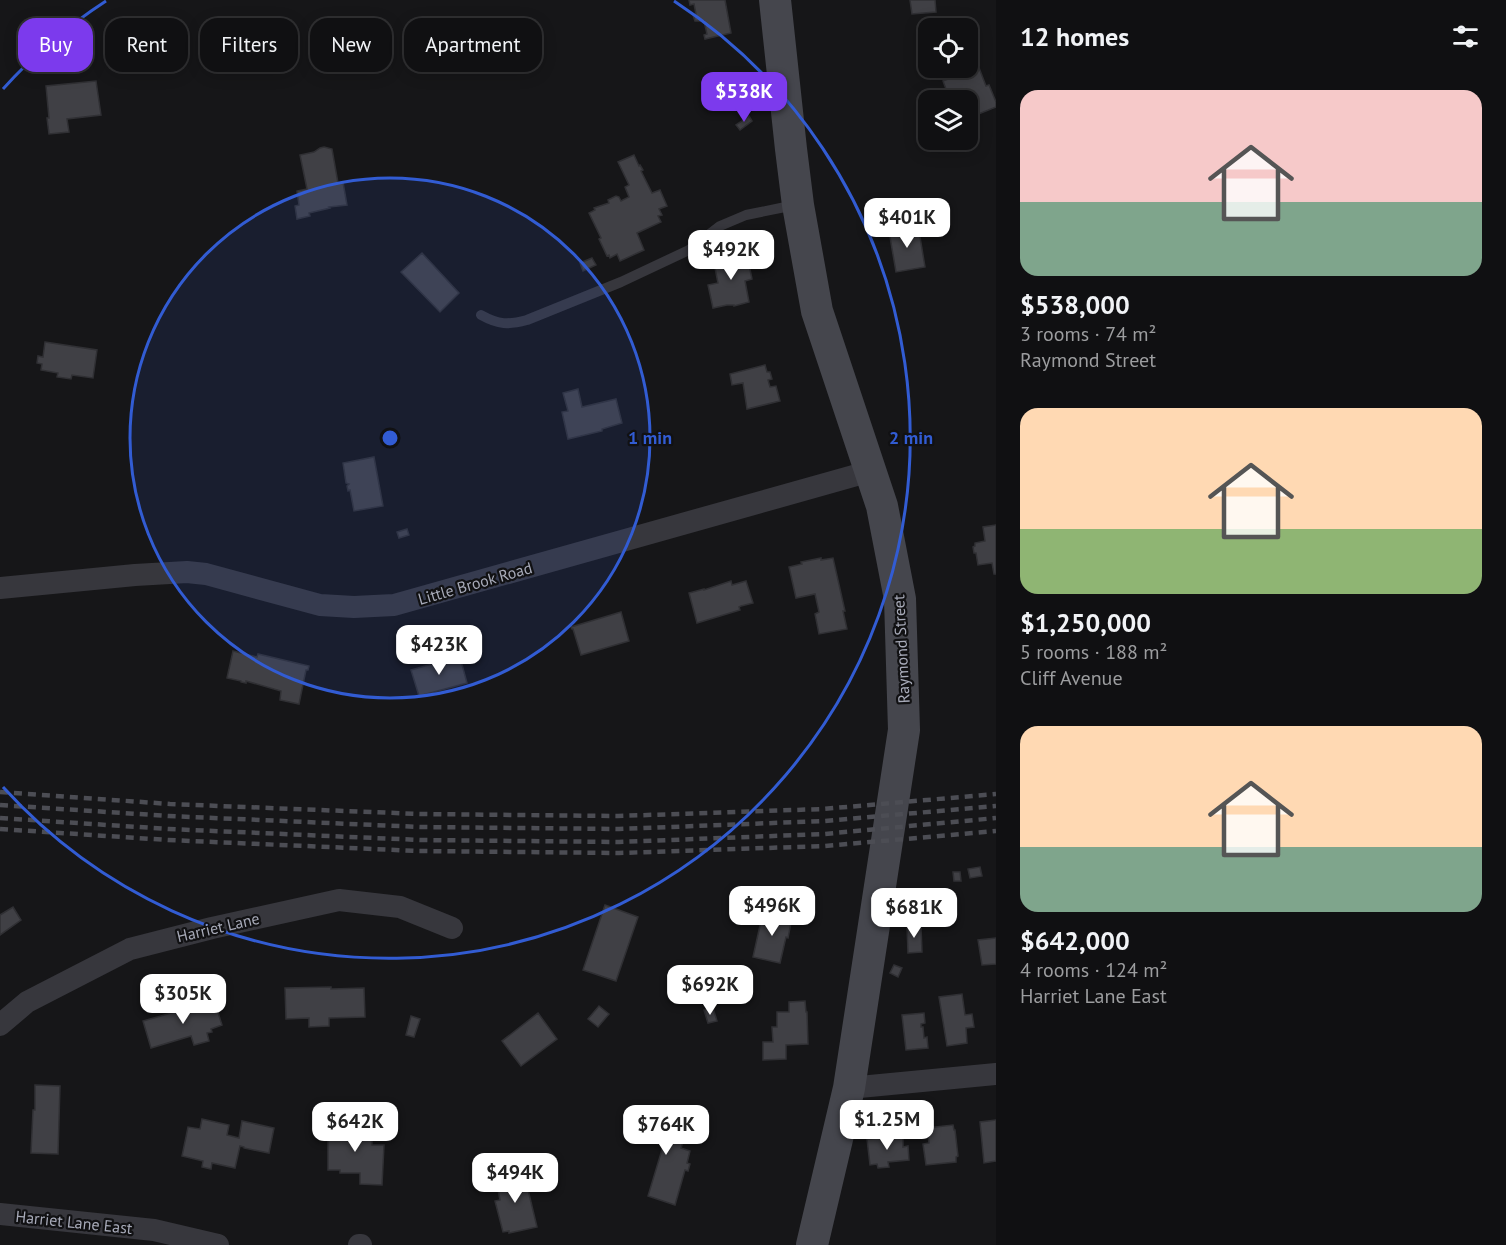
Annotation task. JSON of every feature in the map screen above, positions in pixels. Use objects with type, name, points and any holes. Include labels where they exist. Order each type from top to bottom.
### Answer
[{"type":"street","name":"Raymond Street","points":[[776,0],[798,204],[817,311],[882,506],[900,599],[904,730],[849,1088],[812,1245]]},
{"type":"street","name":"Little Brook Road","points":[[0,588],[135,574],[187,572],[216,577],[320,604],[354,607],[394,605],[871,471]]},
{"type":"street","name":"Harriet Lane","points":[[0,1024],[27,1002],[130,949],[339,900],[400,907],[453,928]]},
{"type":"street","points":[[849,1088],[996,1074]]},
{"type":"street","name":"Harriet Lane East","points":[[0,1214],[154,1230],[218,1245]]},
{"type":"lane","points":[[481,315],[493,322],[512,324],[527,320],[621,282],[689,250],[720,226],[746,215],[798,204]]},
{"type":"building","points":[[689,0],[725,0],[731,33],[705,39],[704,35],[707,34],[704,21],[695,21],[694,4],[690,5]]},
{"type":"building","points":[[910,0],[935,0],[936,12],[912,14]]},
{"type":"building","points":[[978,65],[986,86],[989,85],[996,107],[978,114],[978,90],[946,90],[943,81],[950,78],[978,78]]},
{"type":"building","points":[[96,81],[101,115],[67,119],[69,132],[49,134],[46,86]]},
{"type":"building","points":[[749,116],[752,121],[740,130],[736,125]]},
{"type":"building","points":[[324,147],[332,149],[338,183],[343,182],[347,205],[329,207],[297,219],[295,206],[299,205],[297,191],[307,189],[300,155]]},
{"type":"building","points":[[634,155],[652,193],[660,190],[667,206],[659,209],[662,215],[658,216],[661,222],[637,233],[644,250],[620,261],[617,254],[610,258],[609,255],[607,256],[589,213],[595,210],[594,208],[609,203],[608,200],[616,196],[621,201],[629,197],[625,187],[629,185],[618,162]]},
{"type":"building","points":[[918,225],[925,267],[896,272],[889,231]]},
{"type":"building","points":[[422,253],[459,293],[440,312],[401,272]]},
{"type":"building","points":[[738,253],[739,257],[747,255],[752,279],[745,281],[749,302],[713,308],[708,285],[718,283],[714,263],[722,262],[721,257]]},
{"type":"building","points":[[592,258],[596,265],[583,271],[580,263]]},
{"type":"building","points":[[45,342],[97,350],[93,378],[72,375],[71,379],[57,377],[58,373],[41,370],[42,364],[37,363],[38,356],[43,357]]},
{"type":"building","points":[[765,365],[772,379],[768,380],[770,387],[776,386],[780,401],[747,409],[743,383],[732,385],[730,374]]},
{"type":"building","points":[[578,389],[582,407],[616,399],[622,423],[602,429],[602,431],[568,439],[562,412],[568,411],[563,393]]},
{"type":"building","points":[[374,457],[383,506],[354,511],[343,463]]},
{"type":"building","points":[[996,525],[996,574],[994,574],[992,563],[978,565],[973,547],[975,543],[985,541],[983,527]]},
{"type":"building","points":[[407,529],[409,535],[399,538],[397,532]]},
{"type":"building","points":[[821,558],[821,560],[833,558],[847,629],[819,634],[815,614],[819,612],[815,594],[796,598],[789,567]]},
{"type":"building","points":[[731,581],[732,585],[746,581],[753,603],[739,607],[740,610],[697,623],[689,593]]},
{"type":"building","points":[[621,612],[629,641],[581,655],[571,627]]},
{"type":"building","points":[[233,651],[257,657],[258,654],[309,666],[306,670],[299,704],[280,700],[281,691],[227,678]]},
{"type":"building","points":[[460,657],[467,683],[419,696],[411,670],[432,664],[431,659],[437,658],[438,662]]},
{"type":"building","points":[[980,867],[982,876],[970,878],[968,869]]},
{"type":"building","points":[[953,872],[960,872],[961,881],[954,881]]},
{"type":"building","points":[[605,905],[638,917],[616,981],[583,970]]},
{"type":"building","points":[[13,907],[21,920],[0,935],[0,915]]},
{"type":"building","points":[[763,912],[792,918],[780,963],[753,957]]},
{"type":"building","points":[[907,926],[921,926],[922,952],[908,953]]},
{"type":"building","points":[[996,938],[996,964],[982,965],[978,940]]},
{"type":"building","points":[[894,965],[902,968],[898,977],[890,973]]},
{"type":"building","points":[[331,987],[331,989],[364,988],[365,1017],[329,1018],[329,1026],[309,1027],[309,1018],[286,1019],[285,988]]},
{"type":"building","points":[[962,994],[965,1015],[972,1014],[974,1027],[966,1028],[967,1043],[947,1046],[939,997]]},
{"type":"building","points":[[805,1001],[808,1044],[786,1045],[786,1059],[763,1060],[763,1042],[773,1042],[772,1027],[777,1027],[777,1012],[789,1012],[789,1002]]},
{"type":"building","points":[[215,1003],[222,1025],[207,1033],[209,1041],[194,1045],[191,1036],[151,1048],[143,1021],[175,1012],[174,1008],[183,1006],[184,1009]]},
{"type":"building","points":[[599,1006],[609,1014],[598,1027],[588,1019]]},
{"type":"building","points":[[713,1008],[717,1021],[708,1023],[704,1010]]},
{"type":"building","points":[[538,1013],[557,1039],[521,1066],[502,1041]]},
{"type":"building","points":[[924,1013],[925,1023],[921,1024],[921,1027],[923,1027],[924,1038],[927,1037],[928,1048],[906,1050],[902,1015]]},
{"type":"building","points":[[411,1016],[420,1019],[414,1037],[406,1035]]},
{"type":"building","points":[[35,1085],[60,1086],[58,1154],[31,1153]]},
{"type":"building","points":[[646,1114],[688,1126],[681,1148],[690,1151],[687,1163],[690,1164],[688,1171],[685,1170],[675,1205],[648,1196],[664,1143],[636,1140],[633,1135],[635,1129],[642,1127]]},
{"type":"building","points":[[202,1119],[229,1125],[227,1135],[239,1138],[242,1121],[274,1128],[269,1153],[240,1146],[235,1168],[212,1163],[211,1169],[202,1167],[203,1161],[182,1156],[188,1127],[200,1129]]},
{"type":"building","points":[[996,1120],[996,1161],[984,1163],[980,1122]]},
{"type":"building","points":[[328,1121],[355,1121],[355,1132],[372,1133],[372,1145],[384,1145],[382,1185],[360,1184],[360,1173],[340,1173],[340,1170],[328,1170]]},
{"type":"building","points":[[953,1125],[958,1156],[956,1162],[926,1165],[923,1144],[929,1143],[927,1128]]},
{"type":"building","points":[[903,1136],[903,1147],[908,1146],[909,1160],[888,1162],[889,1167],[878,1168],[877,1164],[870,1165],[867,1139]]},
{"type":"building","points":[[524,1173],[537,1227],[509,1233],[509,1231],[503,1232],[495,1201],[500,1200],[496,1179]]},
{"type":"railway","points":[[0,792],[170,804],[420,814],[618,816],[823,809],[996,794]]},
{"type":"railway","points":[[0,805],[169,816],[420,827],[619,829],[824,821],[996,806]]},
{"type":"railway","points":[[0,818],[169,829],[420,840],[619,842],[824,834],[996,818]]},
{"type":"railway","points":[[0,829],[168,840],[419,851],[619,853],[825,846],[996,831]]}]
